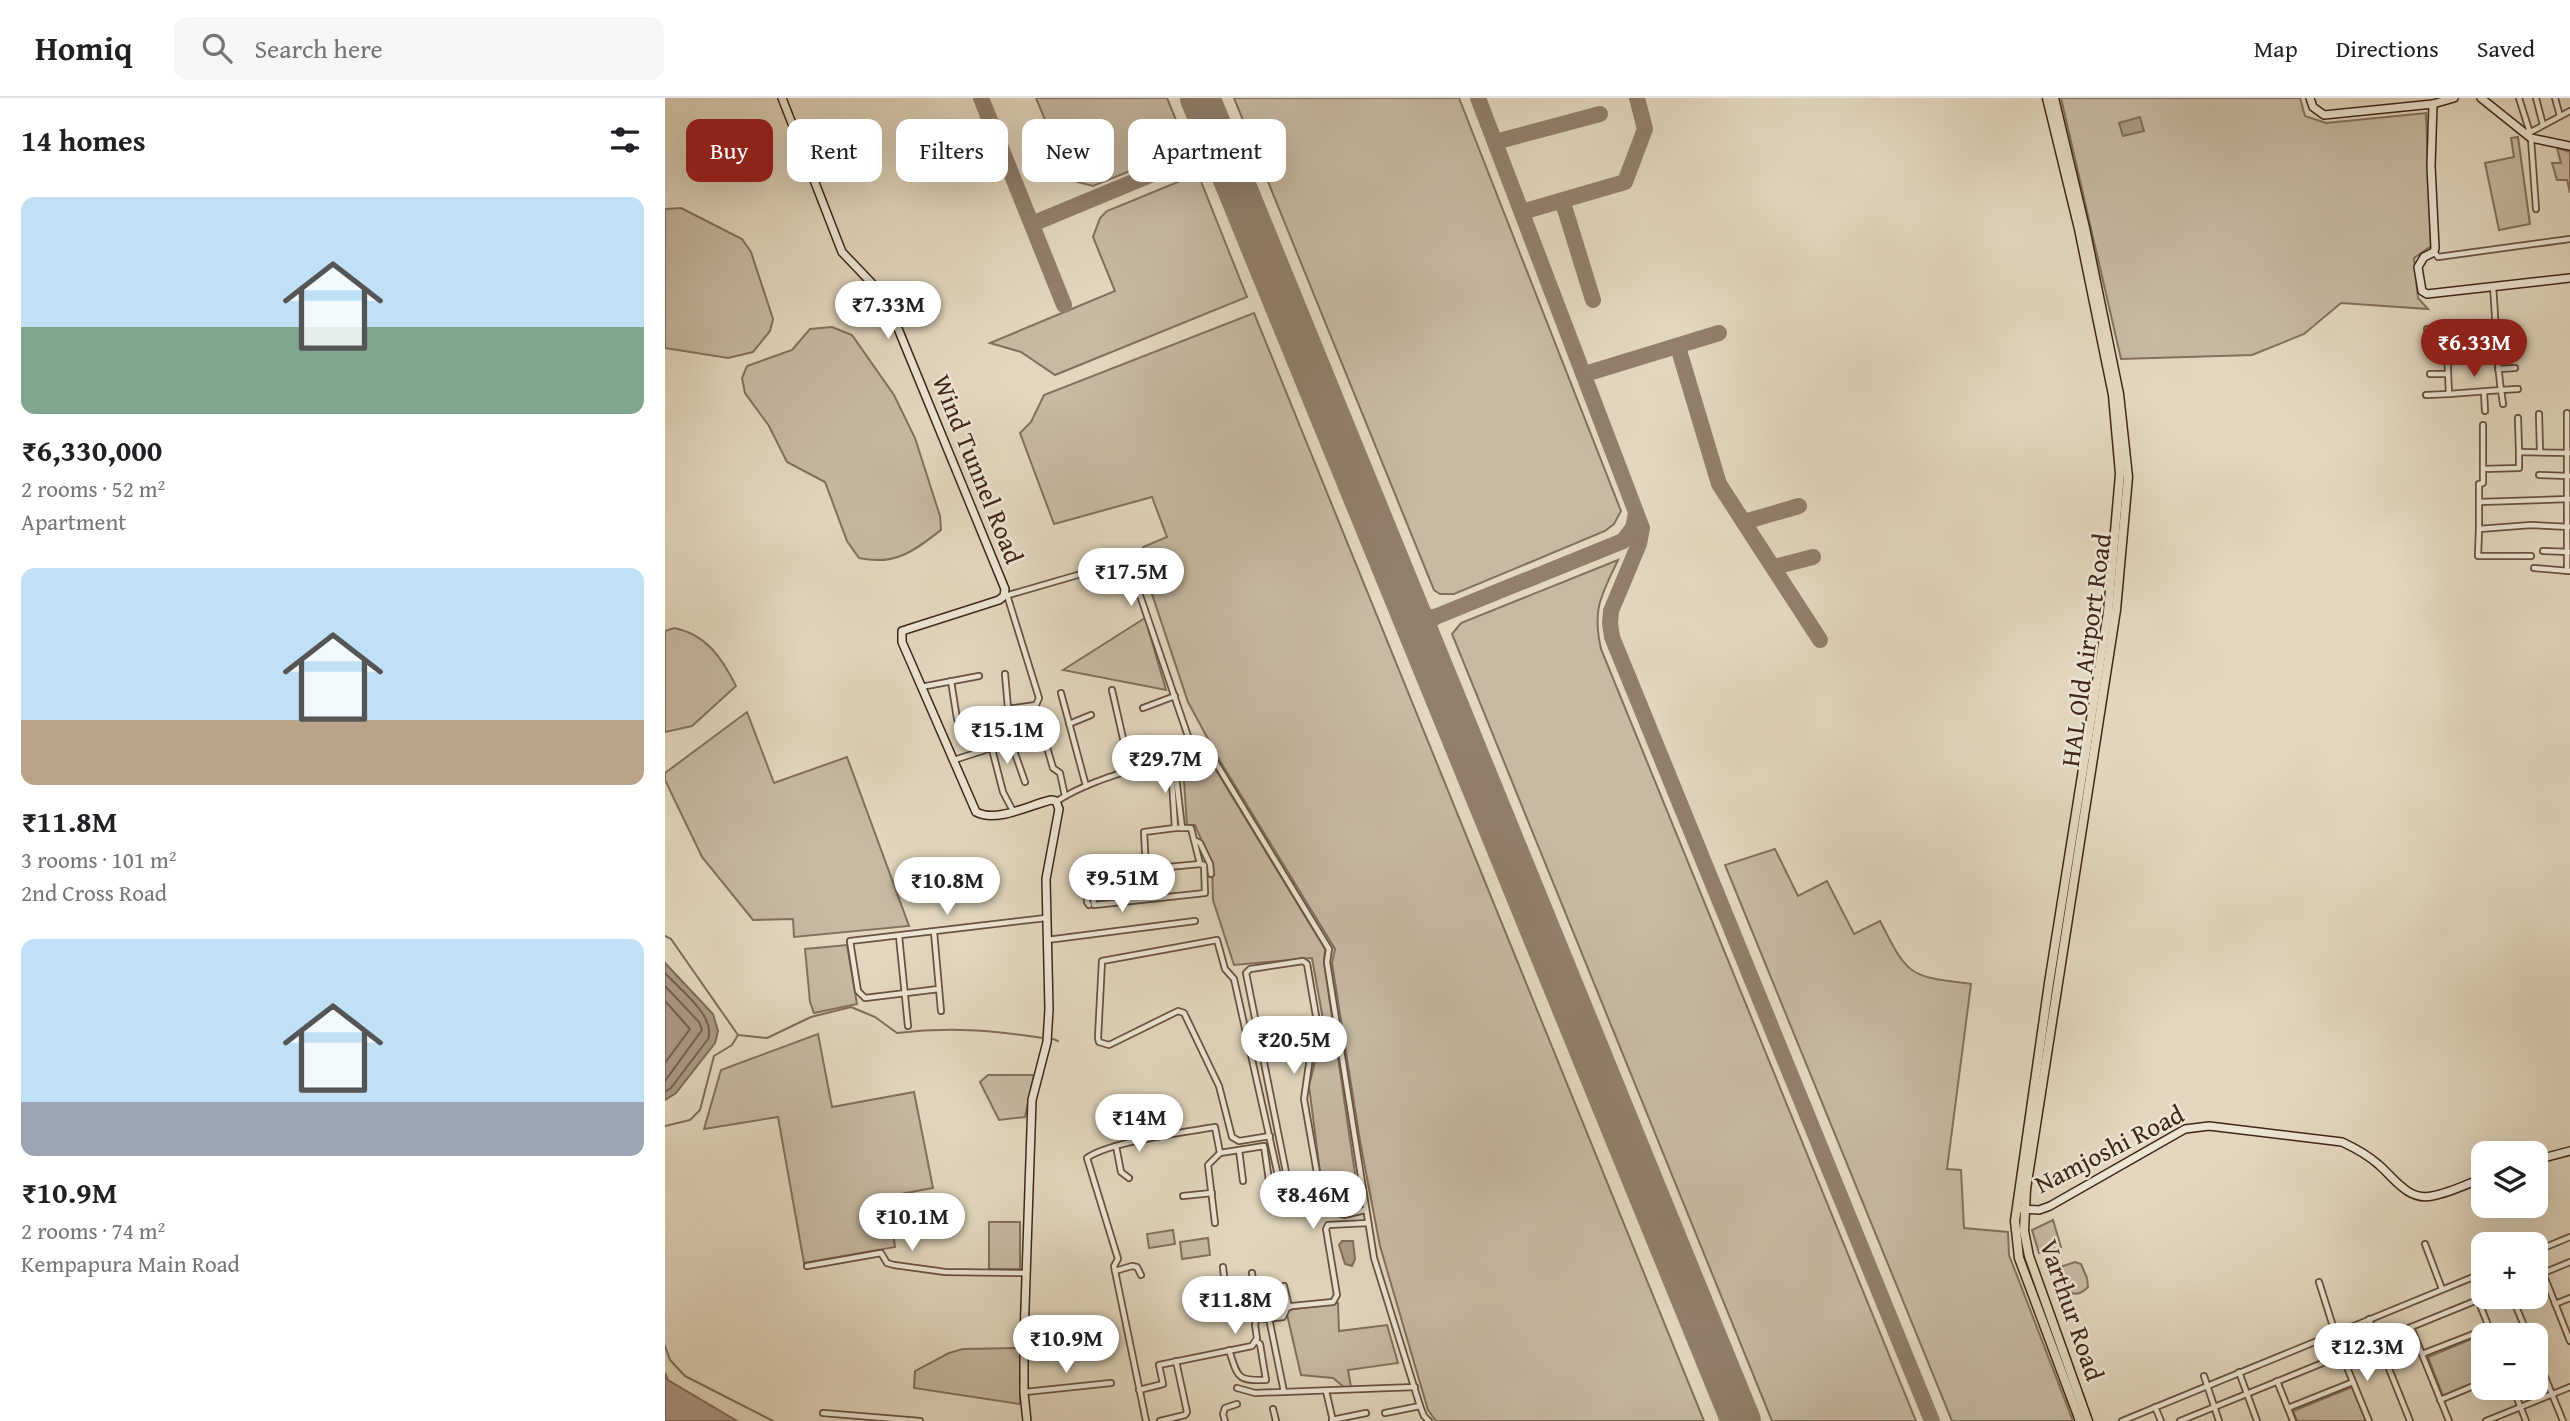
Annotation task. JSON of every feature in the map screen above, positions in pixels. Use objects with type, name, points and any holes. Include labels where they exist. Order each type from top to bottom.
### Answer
[{"type":"main road","name":"HAL Old Airport Road","points":[[2019,1195],[2049,983],[2111,618],[2120,474],[2116,418],[2079,229],[2047,98]]},
{"type":"main road","name":"HAL Old Airport Road","points":[[2021,1209],[2111,618],[2128,477],[2123,416],[2085,228],[2054,98]]},
{"type":"main road","name":"Varthur Road","points":[[2019,1195],[2029,1256],[2088,1421]]},
{"type":"main road","name":"Varthur Road","points":[[2021,1209],[2015,1234],[2018,1258],[2080,1421]]},
{"type":"street","name":"Wind Tunnel Road","points":[[782,98],[842,252],[885,297],[1000,576],[1005,596]]},
{"type":"street","points":[[2310,98],[2318,113],[2325,115],[2454,98]]},
{"type":"street","points":[[2481,98],[2529,135],[2570,146]]},
{"type":"street","points":[[2519,98],[2529,135],[2536,209]]},
{"type":"street","points":[[2536,98],[2543,124]]},
{"type":"street","points":[[2555,98],[2560,116]]},
{"type":"street","points":[[2431,101],[2434,252],[2438,257],[2570,239]]},
{"type":"street","points":[[2529,135],[2543,124],[2570,111]]},
{"type":"street","points":[[2434,252],[2424,257],[2418,267],[2422,291],[2427,294],[2570,278]]},
{"type":"street","points":[[2493,287],[2503,404]]},
{"type":"street","points":[[2427,330],[2496,325]]},
{"type":"street","points":[[2446,328],[2449,394]]},
{"type":"street","points":[[2430,351],[2447,350]]},
{"type":"street","points":[[2498,369],[2515,368]]},
{"type":"street","points":[[2430,374],[2448,374]]},
{"type":"street","points":[[2426,395],[2518,389]]},
{"type":"street","points":[[2484,391],[2486,411]]},
{"type":"street","points":[[2534,568],[2569,571],[2567,413]]},
{"type":"street","points":[[2539,414],[2540,452]]},
{"type":"street","points":[[2483,469],[2519,468],[2518,418]]},
{"type":"street","points":[[2483,425],[2483,484],[2479,484],[2479,556],[2531,556]]},
{"type":"street","points":[[2519,452],[2568,453]]},
{"type":"street","points":[[2539,475],[2569,476]]},
{"type":"street","points":[[2479,502],[2568,498]]},
{"type":"street","points":[[2479,529],[2569,527]]},
{"type":"street","points":[[2543,551],[2569,552]]},
{"type":"street","points":[[1192,748],[1128,565],[1119,563],[1005,596],[902,631],[902,642],[920,687],[976,812],[985,816],[1056,801],[1086,786],[1130,769],[1171,758],[1192,748],[1205,753],[1216,763],[1329,948],[1327,962],[1374,1258],[1420,1406],[1429,1421]]},
{"type":"street","points":[[1005,596],[1039,698],[1036,705],[1007,709]]},
{"type":"street","points":[[1005,674],[1011,742],[1025,782]]},
{"type":"street","points":[[920,687],[979,676]]},
{"type":"street","points":[[951,681],[957,719],[982,751]]},
{"type":"street","points":[[1112,690],[1130,769]]},
{"type":"street","points":[[1061,693],[1086,786]]},
{"type":"street","points":[[1143,708],[1175,696]]},
{"type":"street","points":[[1069,724],[1091,715]]},
{"type":"street","points":[[1044,737],[1053,768],[1060,773],[1065,796]]},
{"type":"street","points":[[954,760],[1011,742]]},
{"type":"street","points":[[992,749],[1003,792],[1013,811]]},
{"type":"street","points":[[1171,758],[1176,776],[1182,828]]},
{"type":"street","points":[[1171,758],[1175,828]]},
{"type":"street","points":[[1027,1421],[1024,1392],[1025,1273],[1033,1100],[1047,1042],[1047,869],[1059,808],[1056,801]]},
{"type":"street","points":[[1146,870],[1144,832],[1175,828],[1191,828],[1200,864]]},
{"type":"street","points":[[1195,841],[1200,843],[1210,864],[1211,874]]},
{"type":"street","points":[[1089,905],[1088,864],[1097,863],[1105,873]]},
{"type":"street","points":[[1204,865],[1205,893],[1094,905],[1092,882],[1095,874],[1146,870],[1204,865]]},
{"type":"street","points":[[939,989],[865,998],[860,995],[850,941],[1047,918]]},
{"type":"street","points":[[1046,940],[1195,921]]},
{"type":"street","points":[[934,932],[941,1011]]},
{"type":"street","points":[[899,936],[908,1026]]},
{"type":"street","points":[[1270,1136],[1239,1141],[1232,1137],[1219,1086],[1184,1013],[1178,1011],[1109,1045],[1100,1042],[1102,961],[1217,940],[1225,969],[1234,979],[1270,1136],[1281,1189],[1291,1198],[1318,1192],[1333,1202],[1363,1198]]},
{"type":"street","points":[[1288,1181],[1316,1177],[1317,1173],[1304,1099],[1316,1016],[1307,964],[1303,961],[1250,969],[1247,973],[1291,1198]]},
{"type":"street","points":[[1146,1421],[1114,1266],[1118,1258],[1087,1158],[1116,1146],[1215,1126],[1220,1153]]},
{"type":"street","name":"Namjoshi Road","points":[[2021,1209],[2050,1206],[2185,1129],[2209,1126],[2342,1142],[2359,1150],[2379,1165],[2398,1186],[2411,1193],[2430,1197],[2471,1182]]},
{"type":"street","points":[[1116,1146],[1121,1172],[1129,1178]]},
{"type":"street","points":[[1215,1223],[1208,1165],[1220,1153],[1264,1146],[1273,1208],[1279,1212],[1324,1207],[1344,1216],[1365,1210]]},
{"type":"street","points":[[1239,1150],[1243,1181]]},
{"type":"street","points":[[2548,1157],[2570,1151]]},
{"type":"street","points":[[1327,1197],[1333,1193],[1362,1189]]},
{"type":"street","points":[[1183,1196],[1212,1193]]},
{"type":"street","points":[[1342,1224],[1344,1216]]},
{"type":"street","points":[[1289,1307],[1333,1302],[1336,1299],[1326,1229],[1328,1225],[1368,1223]]},
{"type":"street","points":[[2548,1246],[2570,1237]]},
{"type":"street","points":[[2425,1244],[2442,1290]]},
{"type":"street","points":[[807,1266],[881,1252],[887,1263],[894,1265],[945,1272],[1025,1273]]},
{"type":"street","points":[[2548,1271],[2570,1262]]},
{"type":"street","points":[[1115,1271],[1132,1266],[1137,1267],[1141,1275]]},
{"type":"street","points":[[1223,1267],[1228,1312],[1232,1316],[1251,1313],[1265,1319],[1283,1317],[1289,1307],[1285,1286]]},
{"type":"street","points":[[1139,1390],[1163,1384],[1160,1365],[1252,1346],[1256,1341],[1257,1307],[1252,1273]]},
{"type":"street","points":[[2122,1421],[2471,1278]]},
{"type":"street","points":[[2319,1282],[2342,1355],[2369,1421]]},
{"type":"street","points":[[2548,1286],[2570,1340]]},
{"type":"street","points":[[1187,1293],[1225,1287]]},
{"type":"street","points":[[2555,1304],[2570,1298]]},
{"type":"street","points":[[2180,1421],[2471,1302]]},
{"type":"street","points":[[2369,1319],[2410,1421]]},
{"type":"street","points":[[1270,1323],[1284,1392]]},
{"type":"street","points":[[2411,1327],[2449,1421]]},
{"type":"street","points":[[2422,1354],[2471,1335]]},
{"type":"street","points":[[1229,1350],[1237,1376],[1245,1381],[1266,1380],[1260,1344],[1256,1341]]},
{"type":"street","points":[[1160,1421],[1187,1413],[1176,1361]]},
{"type":"street","points":[[2239,1372],[2257,1421]]},
{"type":"street","points":[[2204,1376],[2219,1421]]},
{"type":"street","points":[[2277,1381],[2294,1421]]},
{"type":"street","points":[[2288,1408],[2353,1382]]},
{"type":"street","points":[[1024,1392],[1111,1383]]},
{"type":"street","points":[[2548,1384],[2563,1421]]},
{"type":"street","points":[[1237,1388],[1255,1393],[1415,1387]]},
{"type":"street","points":[[2440,1400],[2471,1387]]},
{"type":"street","points":[[2486,1421],[2570,1387]]},
{"type":"street","points":[[1327,1391],[1333,1420],[1366,1413]]},
{"type":"street","points":[[2518,1400],[2526,1421]]},
{"type":"street","points":[[1223,1420],[1225,1408],[1237,1404]]},
{"type":"street","points":[[1385,1413],[1420,1406]]},
{"type":"street","points":[[2155,1407],[2161,1421]]},
{"type":"street","points":[[1273,1409],[1276,1421]]},
{"type":"street","points":[[823,1413],[920,1421]]},
{"type":"shaded area","points":[[1036,98],[1167,98],[1176,119],[1128,119],[1128,172],[1114,178],[1114,119],[1045,119]]},
{"type":"shaded area","points":[[1234,98],[1459,98],[1621,511],[1614,524],[1605,531],[1454,594],[1440,594],[1434,590],[1268,182],[1286,182],[1286,119],[1243,119]]},
{"type":"shaded area","points":[[2061,98],[2300,98],[2305,116],[2326,123],[2426,113],[2431,246],[2414,258],[2418,298],[2428,309],[2341,303],[2304,334],[2252,355],[2121,359]]},
{"type":"shaded area","points":[[2518,137],[2530,224],[2499,230],[2485,163],[2514,157],[2511,138]]},
{"type":"shaded area","points":[[2557,148],[2570,152],[2570,193],[2567,180],[2557,180],[2552,163],[2561,163]]},
{"type":"shaded area","points":[[1078,182],[1103,182],[1093,186]]},
{"type":"shaded area","points":[[1178,182],[1201,182],[1247,297],[1055,375],[1021,352],[990,343],[1115,291],[1093,237],[1100,218],[1107,211]]},
{"type":"shaded area","points":[[681,208],[742,239],[751,252],[773,319],[770,331],[753,352],[728,358],[665,348],[665,209]]},
{"type":"shaded area","points":[[1254,313],[1704,1421],[1436,1421],[1428,1410],[1380,1246],[1360,1141],[1332,963],[1335,949],[1220,761],[1188,702],[1146,576],[1150,569],[1143,547],[1167,537],[1152,497],[1054,524],[1020,433],[1031,422],[1044,395]]},
{"type":"shaded area","points":[[832,327],[852,335],[894,395],[915,438],[940,516],[941,530],[913,550],[894,558],[859,558],[847,541],[825,482],[787,462],[769,426],[745,393],[742,378],[747,366],[792,350],[810,329]]},
{"type":"shaded area","points":[[1618,560],[1607,583],[1598,613],[1601,649],[1916,1421],[1772,1421],[1452,634],[1461,623]]},
{"type":"shaded area","points":[[1145,618],[1166,690],[1063,670]]},
{"type":"shaded area","points":[[674,628],[695,636],[712,649],[736,686],[692,726],[665,732],[665,631]]},
{"type":"shaded area","points":[[747,712],[774,783],[847,757],[909,926],[794,937],[793,919],[753,920],[702,857],[665,780],[665,773]]},
{"type":"shaded area","points":[[1198,760],[1211,762],[1325,949],[1324,962],[1357,1187],[1331,1191],[1320,1172],[1309,1086],[1324,1025],[1312,958],[1234,965],[1213,900],[1212,865],[1195,825],[1187,825],[1183,766]]},
{"type":"shaded area","points":[[1775,849],[1798,896],[1827,881],[1854,934],[1880,921],[1899,956],[1909,968],[1935,979],[1971,984],[1947,1169],[1961,1170],[1964,1228],[2008,1232],[2009,1255],[2073,1421],[1952,1421],[1725,865]]},
{"type":"shaded area","points":[[847,945],[857,1004],[814,1013],[810,1002],[805,949]]},
{"type":"shaded area","points":[[818,1034],[832,1107],[914,1092],[933,1188],[874,1199],[877,1214],[890,1212],[895,1247],[804,1263],[778,1117],[704,1129],[721,1070]]},
{"type":"shaded area","points":[[988,1075],[1034,1075],[1025,1117],[999,1120],[980,1082]]},
{"type":"shaded area","points":[[2053,1220],[2061,1247],[2039,1253],[2032,1230]]},
{"type":"shaded area","points":[[989,1222],[1020,1222],[1020,1269],[989,1269]]},
{"type":"shaded area","points":[[1173,1230],[1175,1244],[1149,1248],[1147,1234]]},
{"type":"shaded area","points":[[1208,1238],[1210,1255],[1182,1259],[1180,1242]]},
{"type":"shaded area","points":[[2075,1262],[2081,1264],[2088,1287],[2076,1294],[2067,1290],[2062,1279],[2063,1266]]},
{"type":"shaded area","points":[[1338,1303],[1339,1331],[1387,1325],[1398,1363],[1348,1370],[1351,1387],[1345,1388],[1333,1378],[1301,1375],[1286,1310]]},
{"type":"shaded area","points":[[2471,1339],[2471,1384],[2443,1396],[2428,1357]]},
{"type":"shaded area","points":[[1021,1348],[1020,1404],[914,1388],[915,1371],[949,1353],[963,1349]]},
{"type":"shaded area","points":[[2352,1387],[2366,1421],[2297,1421],[2293,1411]]},
{"type":"water","points":[[2140,117],[2144,131],[2123,136],[2119,123]]},
{"type":"water","points":[[665,963],[713,1014],[718,1031],[715,1043],[676,1093],[665,1100]]},
{"type":"water","points":[[1342,1241],[1353,1241],[1355,1259],[1352,1266],[1345,1264],[1339,1245]]},
{"type":"water","points":[[665,1373],[668,1380],[737,1421],[665,1421]]},
{"type":"waterway","points":[[665,936],[671,939],[738,1035],[732,1045],[714,1056],[700,1110],[690,1120],[665,1126]]},
{"type":"waterway","points":[[738,1035],[767,1038],[811,1017],[851,1007],[875,1017],[897,1033],[970,1030],[1043,1038]]},
{"type":"waterway","points":[[1053,1039],[1058,1041]]},
{"type":"waterway","points":[[665,1346],[670,1360],[685,1376],[773,1421]]},
{"type":"taxiway","points":[[981,98],[1064,305]]},
{"type":"taxiway","points":[[1478,98],[1642,528],[1639,544],[1611,611],[1612,637],[1932,1421]]},
{"type":"taxiway","points":[[1522,212],[1625,182],[1645,129],[1637,98]]},
{"type":"taxiway","points":[[1495,142],[1600,114]]},
{"type":"taxiway","points":[[1032,224],[1133,182]]},
{"type":"taxiway","points":[[1565,200],[1564,206],[1593,300]]},
{"type":"taxiway","points":[[1585,374],[1719,333]]},
{"type":"taxiway","points":[[1678,347],[1719,484],[1820,640]]},
{"type":"taxiway","points":[[1744,522],[1799,506]]},
{"type":"taxiway","points":[[1420,638],[1425,625],[1435,617],[1623,541],[1633,528],[1636,513]]},
{"type":"taxiway","points":[[1774,567],[1813,557]]},
{"type":"taxiway","points":[[1409,611],[1422,618],[1435,617]]},
{"type":"runway","points":[[1200,98],[1741,1421]]}]
